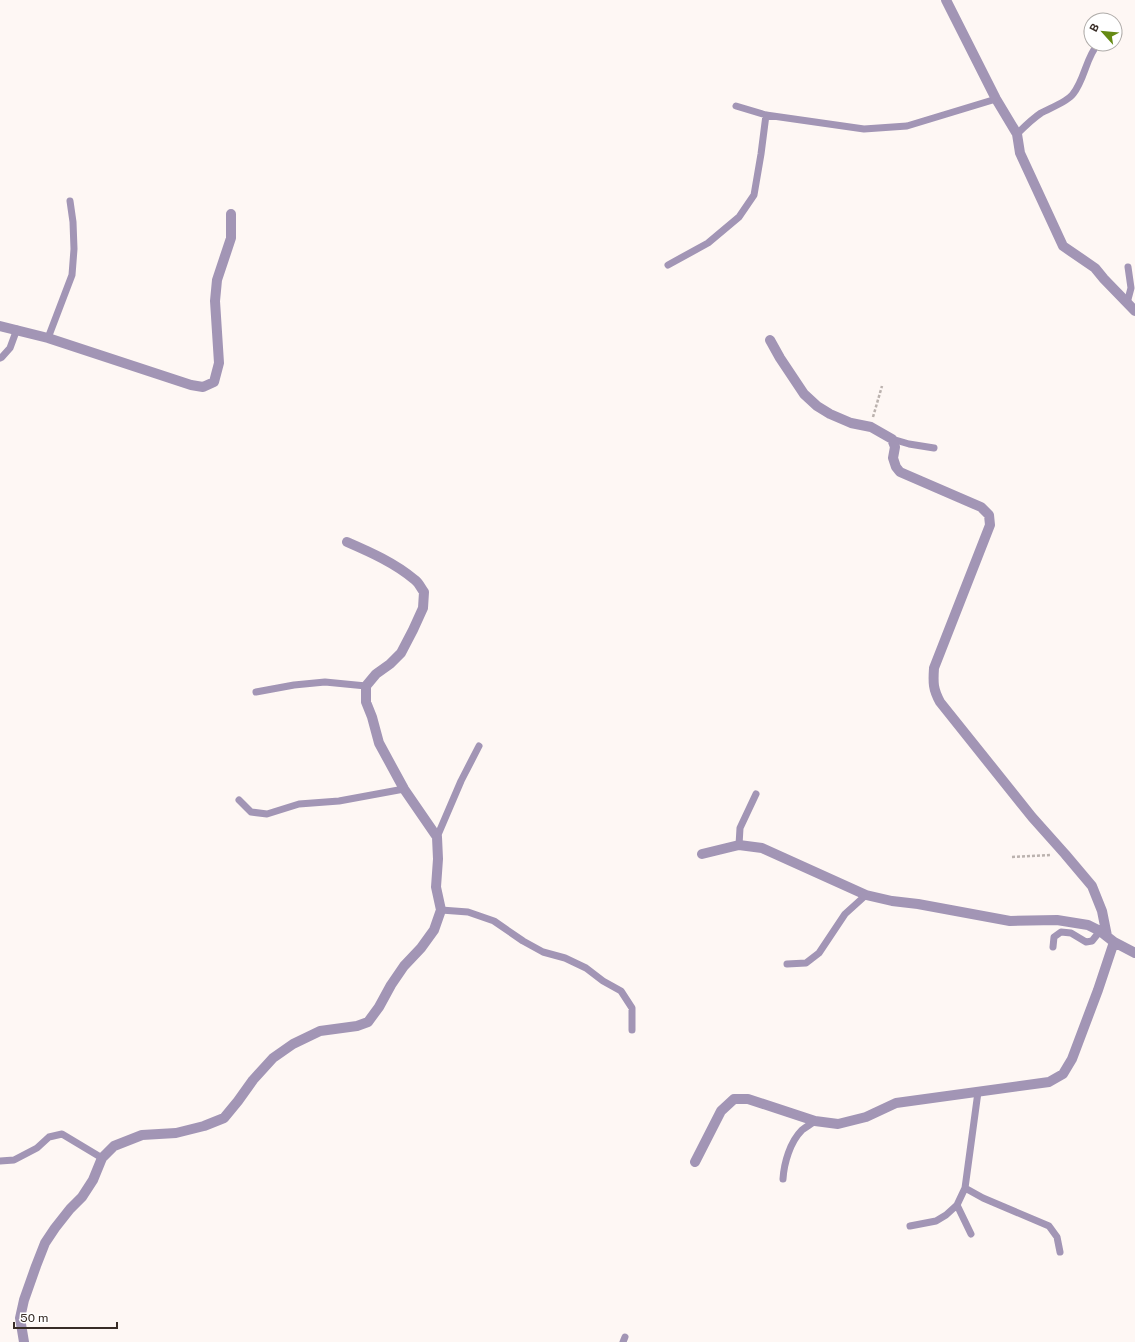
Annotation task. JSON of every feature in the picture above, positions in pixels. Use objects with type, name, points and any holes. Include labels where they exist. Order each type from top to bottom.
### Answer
[{"type":"street","points":[[946,0],[996,99],[1017,134],[1020,153],[1063,246],[1095,268],[1135,311]]},
{"type":"street","points":[[0,326],[17,329],[48,338],[191,385],[203,387],[214,382],[219,363],[216,301],[218,280],[231,238],[231,214]]},
{"type":"street","points":[[695,1162],[721,1111],[734,1099],[748,1099],[815,1121],[838,1124],[866,1116],[896,1103],[1048,1082],[1063,1074],[1072,1059],[1098,990],[1107,937],[1102,911],[1092,886],[1005,784],[940,702],[934,692],[934,668],[988,530],[990,524],[989,515],[980,507],[900,472],[896,467],[893,458],[895,447],[892,439],[871,427],[851,423],[830,414],[817,406],[804,394],[770,340]]},
{"type":"street","points":[[24,1342],[20,1318],[24,1300],[36,1266],[46,1243],[55,1228],[82,1197],[93,1180],[102,1158],[114,1146],[142,1134],[176,1133],[204,1126],[224,1118],[253,1080],[273,1058],[293,1044],[320,1031],[357,1026],[368,1022],[379,1007],[390,985],[434,930],[441,910],[436,888],[438,859],[437,837],[404,789],[379,743],[366,702],[366,686],[376,674],[390,664],[401,653],[423,608],[424,592],[416,581],[393,565],[366,550],[347,542]]},
{"type":"street","points":[[702,854],[740,845],[762,848],[866,895],[892,901],[918,904],[1010,921],[1057,920],[1088,926],[1135,953]]},
{"type":"lane","points":[[1017,134],[1039,114],[1070,97],[1086,70],[1092,52]]},
{"type":"lane","points":[[736,106],[766,116],[864,129],[907,126],[996,99]]},
{"type":"lane","points":[[668,265],[708,243],[739,217],[754,195],[766,116]]},
{"type":"lane","points":[[48,338],[72,275],[74,249],[73,222],[70,201]]},
{"type":"lane","points":[[1127,303],[1131,288],[1128,267]]},
{"type":"lane","points":[[0,358],[10,348],[17,329]]},
{"type":"lane","points":[[892,439],[909,444],[934,448]]},
{"type":"lane","points":[[256,692],[294,685],[325,682],[366,686]]},
{"type":"lane","points":[[437,837],[461,781],[479,746]]},
{"type":"lane","points":[[239,800],[251,812],[267,814],[299,804],[339,801],[404,789]]},
{"type":"lane","points":[[740,845],[740,828],[756,794]]},
{"type":"lane","points":[[787,964],[806,963],[819,953],[845,914],[866,895]]},
{"type":"lane","points":[[441,910],[468,912],[494,921],[523,941],[543,952],[565,958],[586,968],[603,981],[621,991],[632,1008],[632,1030]]},
{"type":"lane","points":[[1053,947],[1054,937],[1061,932],[1070,933],[1086,942],[1107,937]]},
{"type":"lane","points":[[910,1226],[936,1221],[946,1215],[957,1205],[965,1188],[978,1092]]},
{"type":"lane","points":[[783,1179],[784,1167],[791,1146],[802,1131],[815,1121]]},
{"type":"lane","points":[[0,1161],[14,1160],[37,1148],[49,1137],[62,1134],[102,1158]]},
{"type":"lane","points":[[965,1188],[983,1198],[1049,1226],[1057,1237],[1060,1252]]},
{"type":"lane","points":[[957,1205],[971,1234]]},
{"type":"path","points":[[871,427],[882,386]]},
{"type":"path","points":[[1012,858],[1065,854]]}]
